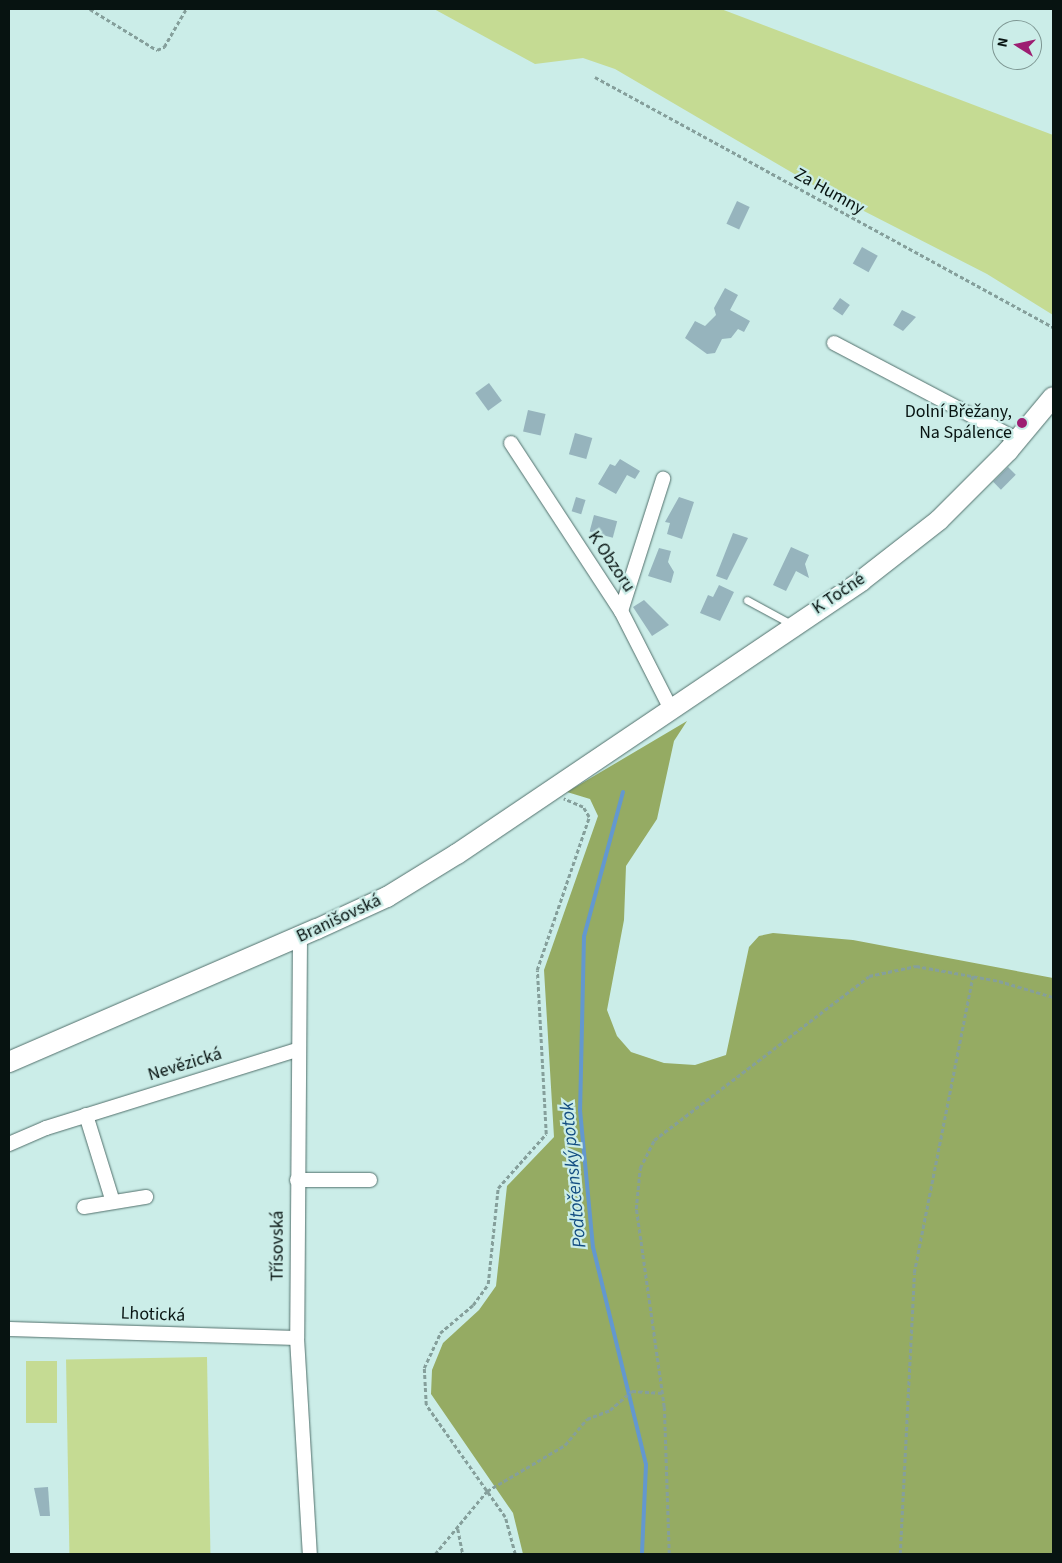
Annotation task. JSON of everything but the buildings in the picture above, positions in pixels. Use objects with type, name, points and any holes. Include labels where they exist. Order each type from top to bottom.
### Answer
[{"type":"street","points":[[834,342],[1018,440]]},
{"type":"street","name":"K Točné","points":[[642,727],[861,581],[939,520],[1018,440],[1053,397]]},
{"type":"street","name":"K Obzoru","points":[[511,443],[651,662],[670,707]]},
{"type":"street","points":[[620,611],[662,479]]},
{"type":"street","name":"Branišovská","points":[[9,1062],[300,937],[387,897],[642,727]]},
{"type":"street","name":"Třísovská","points":[[300,937],[296,1050],[297,1338],[310,1554]]},
{"type":"street","name":"Nevězická","points":[[9,1144],[86,1116],[296,1050]]},
{"type":"street","points":[[86,1116],[113,1202]]},
{"type":"street","points":[[297,1180],[370,1180]]},
{"type":"street","points":[[84,1207],[146,1197]]},
{"type":"street","name":"Lhotická","points":[[9,1329],[297,1338]]},
{"type":"lane","points":[[747,600],[793,625]]},
{"type":"path","points":[[90,9],[157,50],[164,47],[186,9]]},
{"type":"path","name":"Za Humny","points":[[595,76],[1053,327]]},
{"type":"path","points":[[514,1554],[505,1517],[426,1405],[424,1368],[440,1332],[473,1305],[488,1284],[498,1188],[546,1134],[537,970],[589,817],[583,807],[548,791]]},
{"type":"path","points":[[669,1554],[662,1393],[636,1209],[640,1168],[654,1140],[869,976],[916,966],[973,976],[1053,997]]},
{"type":"path","points":[[900,1554],[914,1272],[973,976]]},
{"type":"path","points":[[435,1554],[487,1491],[565,1445],[588,1419],[610,1410],[632,1391],[662,1393]]},
{"type":"path","points":[[458,1528],[462,1554]]},
{"type":"green space","points":[[434,9],[721,9],[1053,135],[1053,315],[987,274],[815,186],[615,69],[583,58],[535,64]]},
{"type":"green space","points":[[687,721],[674,741],[657,819],[626,866],[624,920],[607,1010],[617,1036],[631,1052],[664,1063],[695,1065],[726,1055],[749,947],[759,936],[773,933],[853,940],[1053,978],[1053,1554],[523,1554],[513,1513],[431,1394],[432,1370],[443,1343],[479,1310],[496,1286],[507,1186],[554,1137],[544,970],[598,816],[590,799],[567,792]]},
{"type":"green space","points":[[207,1357],[210,1554],[69,1554],[66,1359]]},
{"type":"green space","points":[[26,1361],[57,1361],[57,1423],[26,1423]]},
{"type":"waterway","name":"Podtočenský potok","points":[[623,792],[584,937],[580,1110],[593,1247],[646,1465],[642,1554]]},
{"type":"place","name":"Dolní Břežany, Na Spálence","points":[[1022,423]]}]
